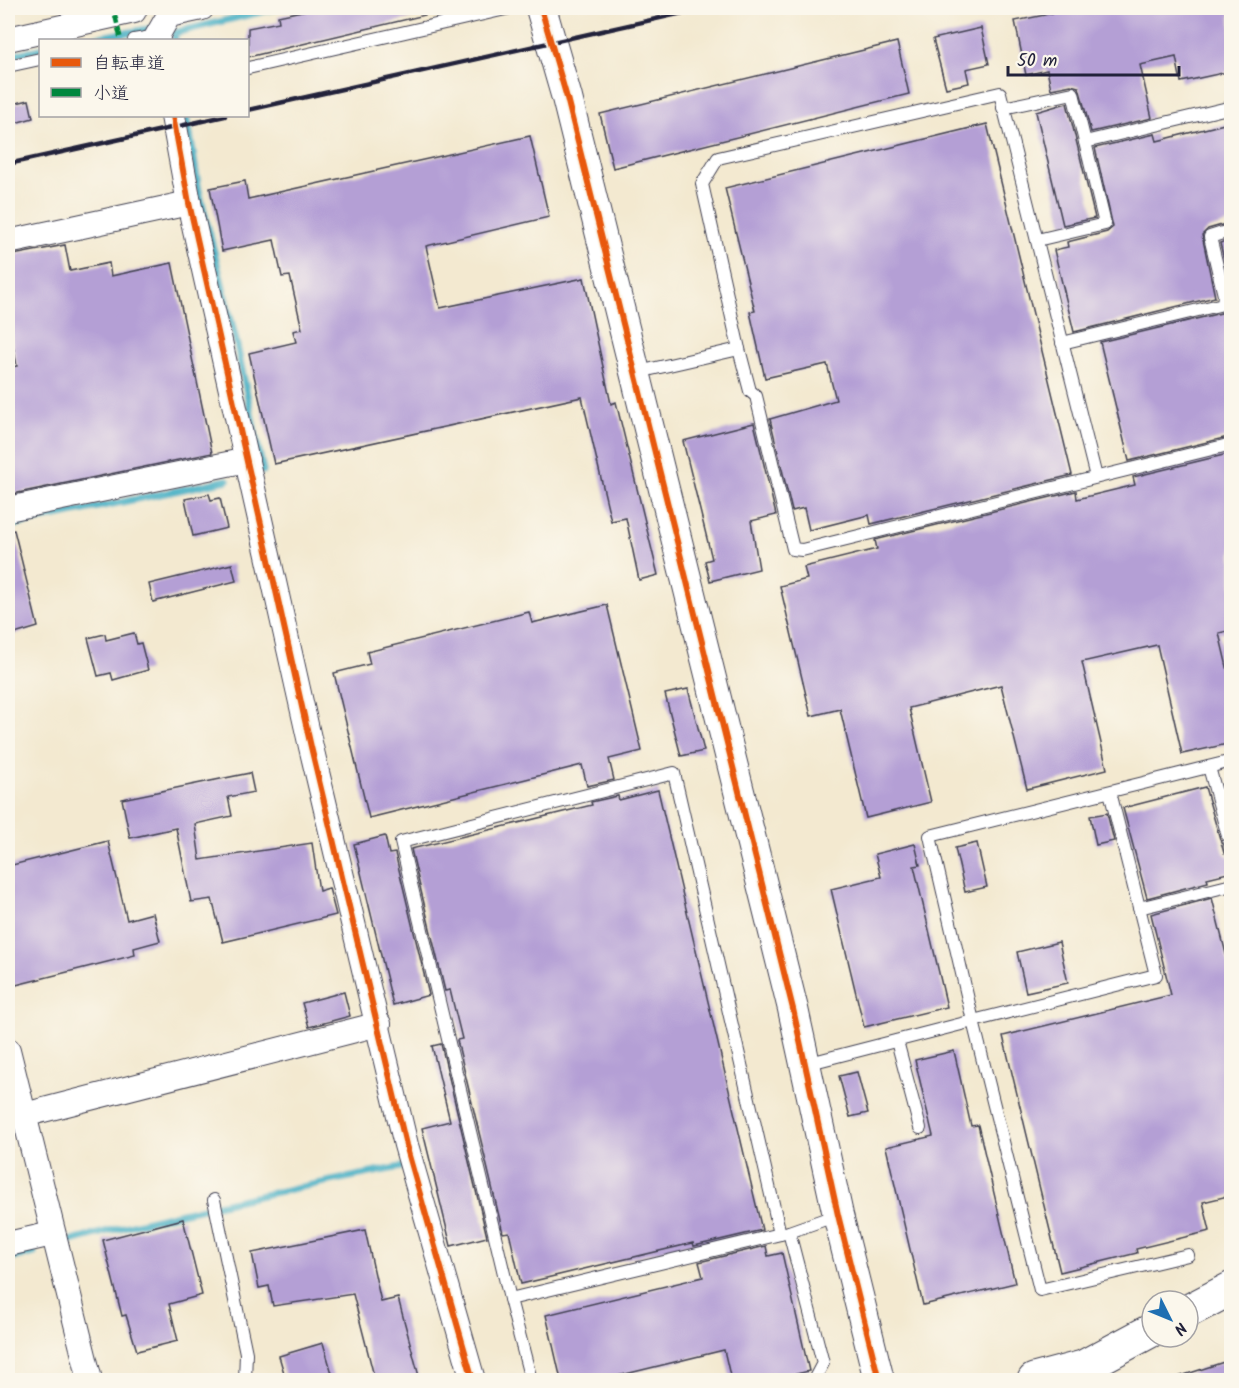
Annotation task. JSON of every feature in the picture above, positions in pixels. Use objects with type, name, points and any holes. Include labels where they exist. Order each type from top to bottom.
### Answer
[{"type":"main road","points":[[1200,1305],[1232,1288]]},
{"type":"main road","points":[[1034,1380],[1083,1367],[1140,1336]]},
{"type":"street","points":[[155,33],[202,8]]},
{"type":"street","points":[[541,8],[567,98],[633,373],[806,1064],[838,1215],[879,1380]]},
{"type":"street","points":[[8,39],[134,11]]},
{"type":"street","points":[[173,117],[189,203],[311,747],[419,1194],[473,1380]]},
{"type":"street","points":[[8,242],[189,203]]},
{"type":"street","points":[[8,509],[247,460]]},
{"type":"street","points":[[24,1116],[379,1024]]},
{"type":"street","points":[[8,1050],[90,1380]]},
{"type":"street","points":[[8,1244],[52,1234]]},
{"type":"lane","points":[[249,68],[510,8]]},
{"type":"lane","points":[[8,66],[39,59]]},
{"type":"lane","points":[[1096,477],[1000,93],[717,158],[702,184],[739,349],[750,391],[756,396],[793,549],[802,550],[1232,444]]},
{"type":"lane","points":[[1003,108],[1073,93],[1105,224],[1037,240]]},
{"type":"lane","points":[[1084,142],[1232,107]]},
{"type":"lane","points":[[1062,343],[1223,304],[1224,295],[1210,237],[1232,230]]},
{"type":"lane","points":[[633,373],[739,349]]},
{"type":"lane","points":[[1188,1255],[1040,1290],[930,836],[1232,761]]},
{"type":"lane","points":[[1209,767],[1232,851]]},
{"type":"lane","points":[[531,1380],[401,842],[674,773],[784,1233],[823,1363],[814,1380]]},
{"type":"lane","points":[[806,1064],[1156,975],[1110,792]]},
{"type":"lane","points":[[1139,908],[1232,885]]},
{"type":"lane","points":[[897,1041],[920,1128]]},
{"type":"lane","points":[[215,1206],[246,1353],[245,1380]]},
{"type":"lane","points":[[510,1299],[784,1233],[838,1215]]},
{"type":"building","points":[[316,8],[424,8],[425,15],[249,57],[248,28],[279,22],[278,16]]},
{"type":"building","points":[[1079,8],[1230,8],[1232,71],[1181,82],[1176,57],[1140,65],[1152,118],[1091,132],[1079,87],[1071,85],[1051,89],[1047,70],[1026,75],[1015,21]]},
{"type":"building","points":[[981,28],[989,64],[966,69],[969,83],[946,88],[933,39]]},
{"type":"building","points":[[897,42],[909,94],[613,168],[600,114]]},
{"type":"building","points":[[29,100],[33,118],[8,125],[8,105]]},
{"type":"building","points":[[1067,103],[1095,218],[1063,225],[1036,112]]},
{"type":"building","points":[[1232,122],[1232,222],[1208,229],[1202,235],[1215,297],[1074,332],[1054,250],[1068,247],[1067,242],[1107,232],[1113,227],[1095,148],[1155,134],[1157,141]]},
{"type":"building","points":[[987,124],[1072,475],[871,524],[869,515],[809,530],[804,508],[792,511],[770,419],[836,400],[827,364],[765,378],[750,312],[755,311],[725,188]]},
{"type":"building","points":[[530,136],[549,217],[426,246],[440,308],[584,278],[611,404],[616,402],[658,575],[639,580],[626,518],[611,521],[582,397],[274,464],[249,353],[296,342],[293,331],[302,329],[290,276],[282,277],[274,240],[222,251],[210,188],[245,181],[248,199]]},
{"type":"building","points":[[1232,239],[1232,291],[1220,243]]},
{"type":"building","points":[[65,245],[70,271],[109,263],[111,276],[172,263],[212,453],[8,495],[8,368],[17,366],[8,322],[8,256]]},
{"type":"building","points":[[1232,302],[1232,436],[1129,461],[1100,342],[1225,312]]},
{"type":"building","points":[[754,423],[776,515],[751,521],[759,569],[710,581],[705,561],[712,559],[683,441]]},
{"type":"building","points":[[1232,453],[1232,630],[1219,633],[1232,688],[1232,743],[1182,754],[1157,645],[1082,662],[1107,769],[1027,789],[1001,685],[909,708],[931,802],[866,818],[840,709],[811,716],[780,586],[807,579],[804,567],[877,549],[875,540],[1076,491],[1077,499],[1135,485],[1133,477]]},
{"type":"building","points":[[209,494],[211,500],[220,498],[227,528],[193,536],[185,499]]},
{"type":"building","points":[[14,530],[38,627],[8,636],[8,531]]},
{"type":"building","points":[[232,564],[236,581],[153,602],[149,584]]},
{"type":"building","points":[[607,605],[642,751],[609,759],[614,780],[587,786],[582,765],[369,818],[334,673],[370,664],[367,652],[529,612],[532,623]]},
{"type":"building","points":[[134,633],[137,644],[141,643],[148,670],[113,680],[111,673],[98,676],[88,638],[105,634],[106,640]]},
{"type":"building","points":[[688,689],[704,751],[681,756],[665,694]]},
{"type":"building","points":[[250,773],[254,792],[228,797],[232,816],[195,824],[200,860],[312,843],[319,891],[329,888],[336,915],[223,942],[212,899],[191,902],[176,828],[130,838],[122,799]]},
{"type":"building","points":[[1205,787],[1224,853],[1232,859],[1232,872],[1207,878],[1208,882],[1147,898],[1123,808]]},
{"type":"building","points":[[658,790],[762,1230],[694,1246],[693,1243],[521,1284],[509,1232],[503,1233],[457,1040],[462,1039],[450,990],[445,991],[411,849],[592,805],[591,802],[618,796],[619,800]]},
{"type":"building","points":[[1107,813],[1114,841],[1096,845],[1090,816]]},
{"type":"building","points":[[385,836],[389,854],[395,853],[429,995],[393,1005],[354,844]]},
{"type":"building","points":[[108,841],[127,920],[153,913],[160,941],[134,948],[135,955],[8,987],[8,866]]},
{"type":"building","points":[[977,843],[987,887],[965,892],[955,848]]},
{"type":"building","points":[[915,844],[920,865],[914,866],[947,1007],[864,1027],[831,889],[881,877],[875,854]]},
{"type":"building","points":[[1212,898],[1232,978],[1232,1195],[1203,1202],[1210,1231],[1136,1249],[1137,1253],[1060,1272],[1003,1036],[1171,995],[1151,914]]},
{"type":"building","points":[[1059,942],[1068,983],[1026,992],[1017,952]]},
{"type":"building","points":[[344,992],[350,1016],[309,1027],[302,1003]]},
{"type":"building","points":[[441,1044],[487,1237],[451,1246],[422,1128],[450,1121],[432,1046]]},
{"type":"building","points":[[954,1051],[971,1126],[978,1125],[1015,1283],[923,1305],[886,1147],[933,1136],[915,1060]]},
{"type":"building","points":[[857,1072],[868,1113],[850,1117],[839,1076]]},
{"type":"building","points":[[183,1219],[202,1295],[169,1304],[178,1341],[137,1351],[126,1315],[122,1316],[103,1240]]},
{"type":"building","points":[[365,1230],[381,1302],[398,1298],[420,1380],[375,1380],[353,1294],[273,1306],[269,1286],[259,1288],[252,1253]]},
{"type":"building","points":[[766,1246],[768,1256],[782,1253],[809,1371],[772,1380],[731,1380],[724,1350],[601,1380],[561,1380],[546,1315],[703,1277],[699,1262]]},
{"type":"building","points":[[323,1343],[334,1380],[286,1380],[279,1356]]},
{"type":"building","points":[[1227,1361],[1232,1380],[1179,1380],[1178,1377]]},
{"type":"waterway","points":[[175,39],[174,33],[277,8]]},
{"type":"waterway","points":[[87,39],[155,28]]},
{"type":"waterway","points":[[8,56],[39,49]]},
{"type":"waterway","points":[[187,117],[199,191],[235,336],[263,471]]},
{"type":"waterway","points":[[8,526],[227,480]]},
{"type":"waterway","points":[[68,1242],[192,1210],[401,1167]]},
{"type":"waterway","points":[[8,1258],[34,1253]]},
{"type":"railway","points":[[249,110],[705,8]]},
{"type":"railway","points":[[8,164],[220,117]]},
{"type":"marked path","points":[[115,15],[121,39]]},
{"type":"cycle path","points":[[541,8],[567,98],[793,1009],[838,1215],[879,1380]]},
{"type":"cycle path","points":[[173,117],[189,203],[311,747],[406,1145],[473,1380]]}]
